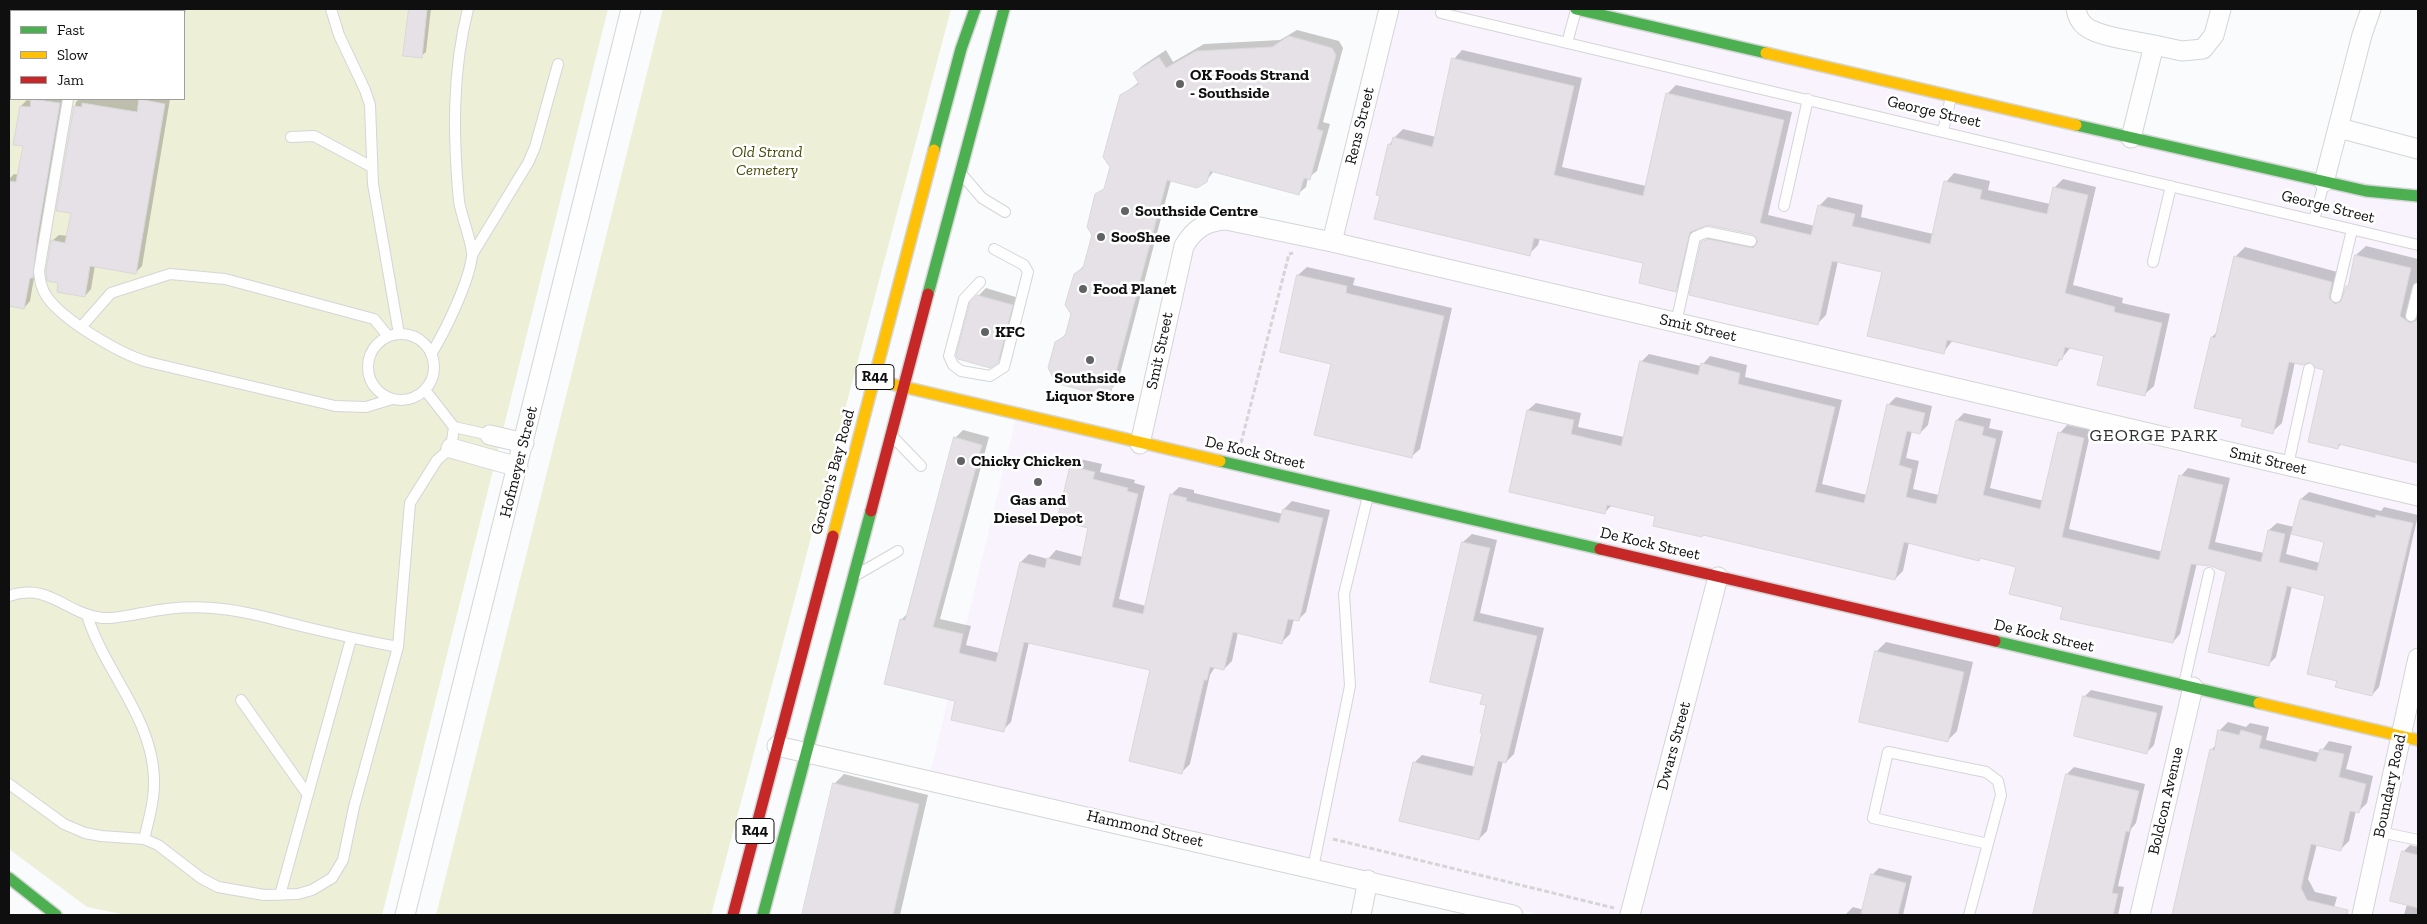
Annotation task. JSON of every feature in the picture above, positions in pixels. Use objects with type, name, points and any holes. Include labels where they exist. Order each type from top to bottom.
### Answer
[{"type":"street","name":"Hofmeyer Street","points":[[405,915],[631,9]]},
{"type":"street","name":"Gordon's Bay Road","points":[[733,915],[961,49],[975,9]]},
{"type":"street","name":"R44","points":[[763,915],[1004,9]]},
{"type":"street","name":"Rens Street","points":[[1332,242],[1389,9]]},
{"type":"street","name":"George Street","points":[[1576,9],[2324,182],[2366,191],[2418,196]]},
{"type":"street","points":[[2076,9],[2078,18],[2085,27],[2100,33],[2182,51],[2202,49],[2214,35],[2221,9]]},
{"type":"street","points":[[2324,182],[2371,9]]},
{"type":"street","points":[[2131,138],[2154,45]]},
{"type":"street","points":[[2339,128],[2418,149]]},
{"type":"street","name":"Smit Street","points":[[1140,444],[1181,257],[1190,237],[1206,224],[1226,220],[1332,242],[2418,496]]},
{"type":"street","name":"De Kock Street","points":[[874,380],[1140,444],[2409,738]]},
{"type":"street","points":[[490,435],[524,443]]},
{"type":"street","points":[[451,448],[518,467]]},
{"type":"street","name":"Dwars Street","points":[[1630,914],[1718,577]]},
{"type":"street","name":"Boundary Road","points":[[2362,915],[2380,832],[2409,738],[2418,658]]},
{"type":"street","name":"Boldcon Avenue","points":[[2140,915],[2188,686]]},
{"type":"street","name":"Hammond Street","points":[[777,746],[1368,880],[1513,915]]},
{"type":"street","points":[[9,878],[56,915]]},
{"type":"street","points":[[1361,915],[1368,880]]},
{"type":"lane","points":[[330,9],[339,35],[365,90],[370,105],[372,167],[399,334]]},
{"type":"lane","points":[[468,9],[456,76],[454,150],[460,210],[472,255]]},
{"type":"lane","points":[[1567,43],[1576,9]]},
{"type":"lane","name":"George Street","points":[[1441,13],[2418,245]]},
{"type":"lane","points":[[431,354],[450,318],[472,255],[532,156],[558,64]]},
{"type":"lane","points":[[1943,131],[1951,96]]},
{"type":"lane","points":[[1784,206],[1808,99]]},
{"type":"lane","points":[[68,100],[39,271],[40,284],[58,309],[131,357],[336,406],[366,407],[392,399]]},
{"type":"lane","points":[[291,138],[306,135],[319,138],[372,167]]},
{"type":"lane","points":[[960,172],[982,198],[1005,212]]},
{"type":"lane","points":[[2314,220],[2324,182]]},
{"type":"lane","points":[[2153,262],[2171,186]]},
{"type":"lane","points":[[2336,297],[2352,230]]},
{"type":"lane","points":[[1676,323],[1695,236],[1707,232],[1751,241]]},
{"type":"lane","points":[[980,282],[964,299],[949,356],[953,365],[961,371],[990,376],[1004,367],[1028,272],[1024,265],[994,248]]},
{"type":"lane","points":[[82,326],[101,302],[118,290],[170,274],[188,274],[226,279],[374,319],[388,336]]},
{"type":"lane","points":[[2411,316],[2418,288]]},
{"type":"lane","points":[[399,334],[412,336],[424,343],[431,354],[434,367],[432,379],[425,390],[416,397],[404,400],[392,399],[381,394],[373,386],[368,375],[368,363],[371,352],[378,343],[388,336],[399,334]]},
{"type":"lane","points":[[2288,465],[2309,370]]},
{"type":"lane","points":[[425,390],[454,427],[490,435]]},
{"type":"lane","points":[[9,784],[64,824],[85,833],[144,839],[158,845],[201,878],[218,887],[245,893],[280,895],[312,890],[332,878],[341,865],[354,807],[398,647],[410,503],[437,460],[451,448],[454,427]]},
{"type":"lane","points":[[890,434],[921,466]]},
{"type":"lane","points":[[1314,868],[1350,686],[1344,594],[1368,496]]},
{"type":"lane","points":[[852,577],[898,551]]},
{"type":"lane","points":[[2188,686],[2210,573]]},
{"type":"lane","points":[[9,596],[19,592],[51,595],[87,615],[114,618],[188,606],[214,608],[269,618],[351,639],[398,647]]},
{"type":"lane","points":[[87,615],[94,637],[125,692],[143,730],[150,752],[154,777],[154,795],[144,839]]},
{"type":"lane","points":[[280,895],[351,639]]},
{"type":"lane","points":[[241,700],[308,795]]},
{"type":"lane","points":[[1969,915],[1988,844],[2001,795],[2001,788],[1993,776],[1986,772],[1888,752],[1873,818],[1988,844]]},
{"type":"lane","points":[[2380,832],[2418,840]]},
{"type":"path","points":[[1236,465],[1289,254],[1297,252]]},
{"type":"path","points":[[1320,836],[1630,914]]},
{"type":"shaded area","points":[[1394,9],[1580,9],[2418,194],[2418,915],[1543,915],[929,778],[1017,414],[1144,443],[1186,255],[1210,227],[1336,243]]},
{"type":"green space","points":[[608,9],[382,915],[126,915],[87,907],[9,849],[10,56],[10,100],[185,100],[185,10],[18,10]]},
{"type":"green space","name":"Old Strand Cemetery","points":[[663,9],[951,9],[711,915],[436,915]]},
{"type":"building","points":[[409,9],[427,9],[422,58],[403,56]]},
{"type":"building","name":"Southside Centre","points":[[1289,36],[1332,48],[1336,55],[1317,129],[1323,131],[1310,180],[1304,178],[1299,195],[1210,171],[1207,182],[1197,188],[1167,180],[1111,391],[1103,396],[1056,383],[1048,368],[1055,342],[1065,336],[1071,314],[1065,305],[1074,274],[1083,268],[1092,235],[1087,227],[1095,194],[1104,189],[1110,167],[1103,157],[1120,95],[1139,84],[1133,73],[1159,57],[1166,68],[1196,51],[1272,47]]},
{"type":"building","points":[[1452,58],[1574,86],[1554,175],[1643,196],[1666,93],[1784,120],[1760,223],[1811,235],[1818,205],[1855,214],[1852,226],[1930,244],[1944,181],[1982,190],[1980,199],[2047,214],[2053,187],[2088,195],[2065,293],[2115,307],[2114,312],[2162,323],[2145,396],[2097,385],[2104,356],[2065,347],[2062,360],[2059,359],[2057,366],[1947,340],[1944,354],[1867,336],[1882,272],[1832,261],[1818,325],[1689,295],[1701,242],[1708,239],[1753,248],[1758,242],[1752,234],[1708,225],[1690,232],[1676,292],[1639,283],[1643,263],[1534,238],[1530,256],[1374,219],[1380,196],[1376,195],[1388,144],[1391,145],[1393,137],[1432,147]]},
{"type":"building","points":[[31,100],[60,103],[37,238],[33,278],[30,278],[24,309],[9,306],[9,181],[16,182],[23,146],[13,145],[20,106],[30,107]]},
{"type":"building","points":[[139,100],[165,104],[136,274],[90,266],[85,297],[57,292],[58,283],[47,281],[46,271],[51,240],[65,243],[71,213],[56,211],[74,106],[82,107],[82,103],[137,112]]},
{"type":"building","points":[[2355,255],[2411,268],[2400,316],[2410,323],[2418,320],[2418,463],[2339,444],[2338,449],[2308,442],[2324,370],[2316,368],[2311,362],[2303,365],[2289,362],[2273,434],[2241,426],[2243,419],[2194,408],[2211,337],[2215,338],[2234,256],[2332,282],[2329,298],[2335,304],[2341,301],[2346,286],[2348,286]]},
{"type":"building","points":[[1297,275],[1347,286],[1346,293],[1444,316],[1412,458],[1314,435],[1331,364],[1280,352]]},
{"type":"building","name":"KFC","points":[[977,295],[1013,305],[998,363],[990,368],[958,359],[956,355],[970,302]]},
{"type":"building","points":[[1640,361],[1698,375],[1701,363],[1740,373],[1738,384],[1835,407],[1815,492],[1864,503],[1887,404],[1925,413],[1920,434],[1907,431],[1899,465],[1912,469],[1906,497],[1936,504],[1956,420],[1984,427],[1982,435],[1996,439],[1983,495],[2040,509],[2058,432],[2084,438],[2062,537],[2159,560],[2179,475],[2223,485],[2208,549],[2261,562],[2268,530],[2285,534],[2279,562],[2317,571],[2324,542],[2291,534],[2300,499],[2375,518],[2376,515],[2413,523],[2372,696],[2335,687],[2337,681],[2307,674],[2325,596],[2287,586],[2269,666],[2208,652],[2226,572],[2211,566],[2191,564],[2173,643],[2060,619],[2063,607],[2009,594],[2016,567],[1980,558],[1979,561],[1904,542],[1895,580],[1703,535],[1702,537],[1653,526],[1655,516],[1607,505],[1605,514],[1509,492],[1527,410],[1574,420],[1571,434],[1621,446]]},
{"type":"building","points":[[954,437],[982,445],[933,627],[963,634],[959,653],[996,662],[1020,562],[1045,568],[1047,558],[1080,566],[1088,528],[1057,520],[1070,466],[1095,472],[1093,479],[1128,488],[1127,491],[1138,494],[1112,607],[1143,614],[1170,494],[1187,498],[1186,501],[1279,523],[1283,509],[1323,518],[1299,621],[1288,619],[1282,644],[1233,632],[1224,670],[1210,667],[1207,680],[1204,680],[1182,774],[1129,761],[1150,670],[1024,642],[1004,732],[951,720],[955,701],[884,684],[900,619],[905,620]]},
{"type":"building","points":[[1462,542],[1490,548],[1473,621],[1537,636],[1506,763],[1498,761],[1479,840],[1399,821],[1413,762],[1472,776],[1482,733],[1480,732],[1486,705],[1480,704],[1483,694],[1430,682]]},
{"type":"building","points":[[1875,651],[1964,672],[1948,742],[1859,722]]},
{"type":"building","points":[[2083,696],[2157,713],[2147,754],[2074,736]]},
{"type":"building","points":[[2218,730],[2239,735],[2241,730],[2262,736],[2259,748],[2316,762],[2320,749],[2344,754],[2339,777],[2366,784],[2359,813],[2350,811],[2341,851],[2311,844],[2301,888],[2307,900],[2348,910],[2347,915],[2172,915],[2210,749],[2214,750]]},
{"type":"building","points":[[2066,774],[2139,791],[2129,832],[2126,831],[2112,893],[2118,894],[2113,915],[2033,915]]},
{"type":"building","points":[[833,783],[919,804],[893,915],[802,915]]},
{"type":"building","points":[[2402,851],[2418,855],[2418,908],[2390,901]]},
{"type":"building","points":[[1871,874],[1906,883],[1898,915],[1861,915]]},
{"type":"traffic: fast","points":[[934,150],[961,49],[975,9]]},
{"type":"traffic: fast","points":[[928,294],[1004,9]]},
{"type":"traffic: fast","points":[[1576,9],[1766,53]]},
{"type":"traffic: fast","points":[[2076,125],[2366,191],[2418,196]]},
{"type":"traffic: fast","points":[[1220,461],[1600,549]]},
{"type":"traffic: fast","points":[[763,915],[871,511]]},
{"type":"traffic: fast","points":[[1995,641],[2259,703]]},
{"type":"traffic: fast","points":[[9,878],[56,915]]},
{"type":"traffic: slow","points":[[1766,53],[2076,125]]},
{"type":"traffic: slow","points":[[833,536],[934,150]]},
{"type":"traffic: slow","points":[[874,380],[1220,461]]},
{"type":"traffic: slow","points":[[2259,703],[2418,740]]},
{"type":"traffic: jam","points":[[871,511],[928,294]]},
{"type":"traffic: jam","points":[[733,915],[833,536]]},
{"type":"traffic: jam","points":[[1600,549],[1995,641]]},
{"type":"place","name":"OK Foods Strand - Southside","points":[[1180,84]]},
{"type":"place","name":"Southside Centre","points":[[1125,211]]},
{"type":"place","name":"SooShee","points":[[1101,237]]},
{"type":"place","name":"Food Planet","points":[[1083,289]]},
{"type":"place","name":"KFC","points":[[985,332]]},
{"type":"place","name":"Southside Liquor Store","points":[[1090,360]]},
{"type":"place","name":"Chicky Chicken","points":[[961,461]]},
{"type":"place","name":"Gas and Diesel Depot","points":[[1038,482]]},
{"type":"district","name":"GEORGE PARK","points":[[2154,436]]}]
